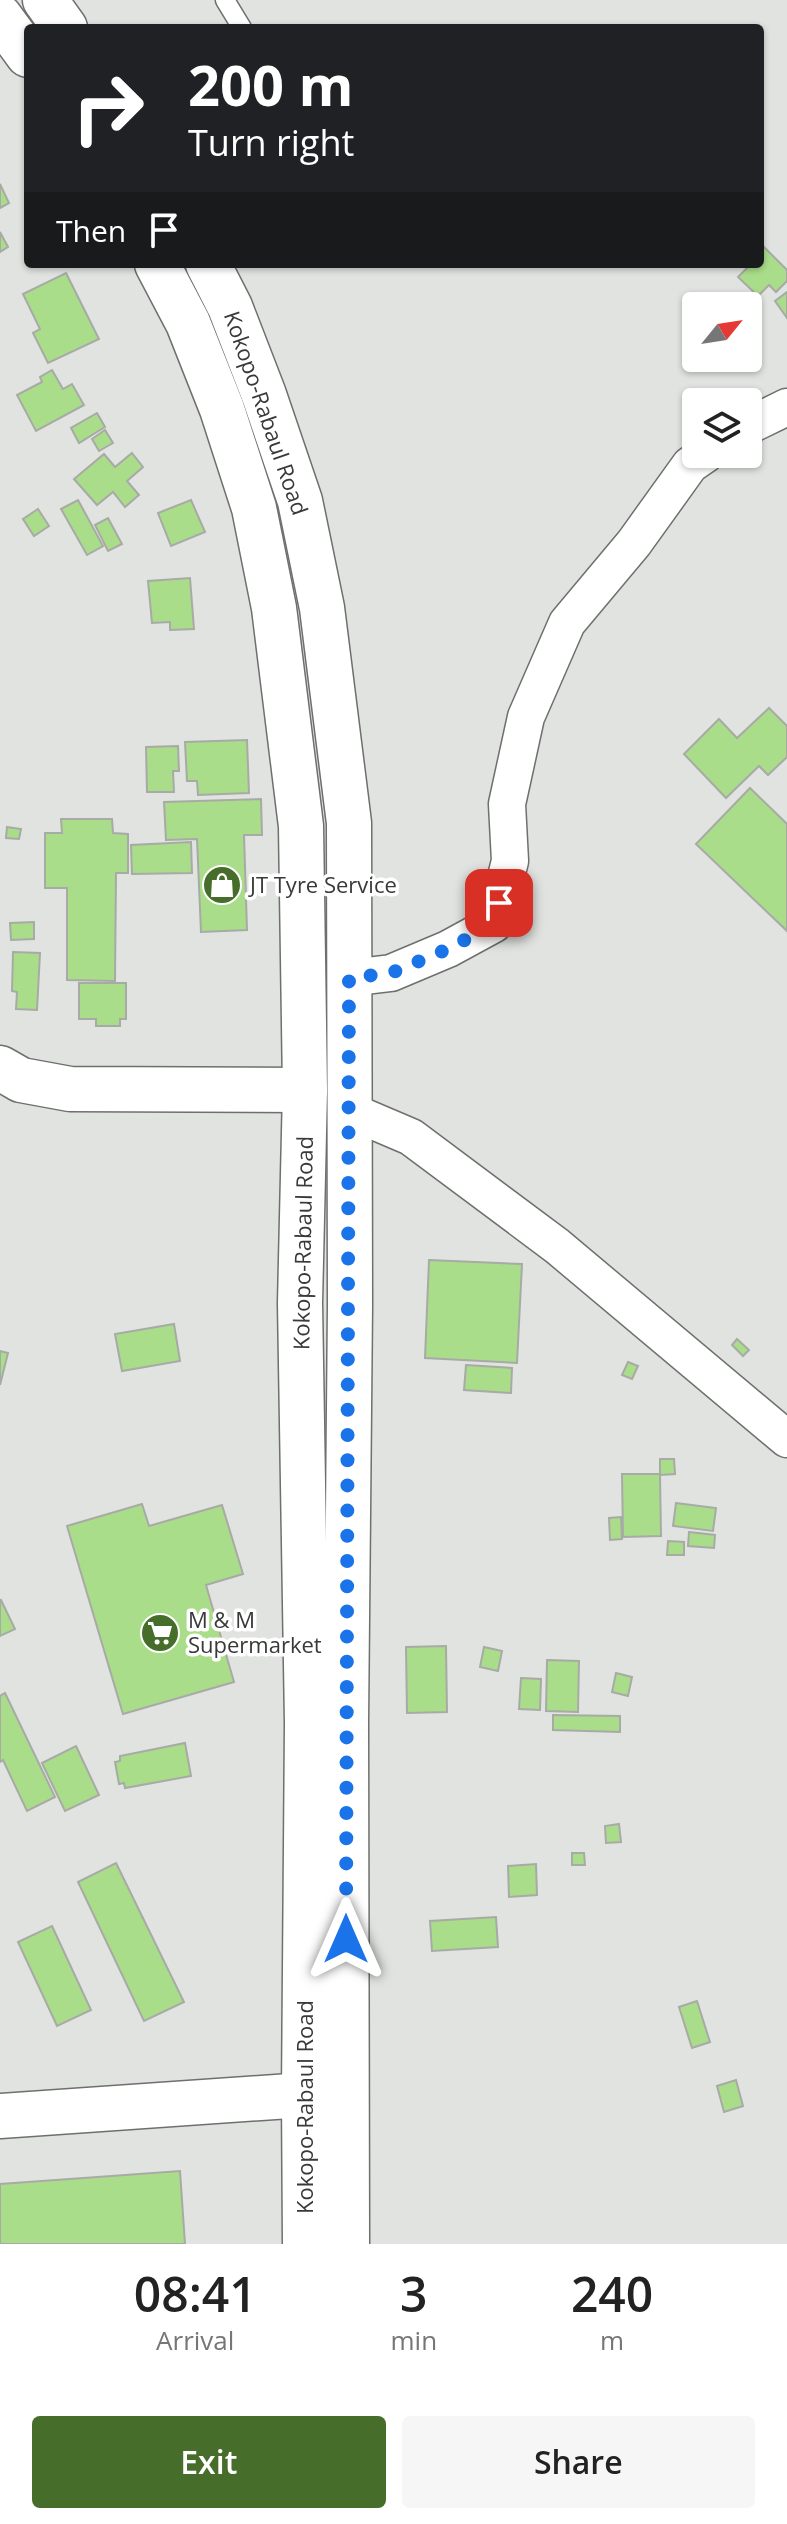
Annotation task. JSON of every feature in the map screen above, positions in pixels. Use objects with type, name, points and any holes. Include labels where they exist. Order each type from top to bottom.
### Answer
[{"type":"main road","points":[[45,0],[62,24]]},
{"type":"main road","points":[[0,17],[24,50]]},
{"type":"main road","name":"Kokopo-Rabaul Road","points":[[159,268],[188,323],[222,409],[254,508],[274,608],[301,826],[305,1090],[300,1303],[307,1723],[305,2244]]},
{"type":"main road","name":"Kokopo-Rabaul Road","points":[[210,268],[230,307],[264,395],[300,501],[322,608],[349,823],[347,2244]]},
{"type":"main road","points":[[0,1068],[21,1080],[70,1089],[305,1090]]},
{"type":"main road","points":[[0,2116],[304,2095]]},
{"type":"street","points":[[762,419],[787,407]]},
{"type":"street","points":[[349,978],[391,973],[448,949],[494,924],[510,861],[507,804],[526,717],[567,623],[634,543],[688,468]]},
{"type":"street","points":[[350,1111],[411,1137],[557,1246],[787,1439]]},
{"type":"lane","points":[[225,0],[240,24]]},
{"type":"building","points":[[0,184],[9,203],[0,208]]},
{"type":"building","points":[[0,232],[8,247],[0,252]]},
{"type":"building","points":[[764,247],[787,270],[787,281],[776,292],[769,285],[762,292],[754,292],[738,277],[747,268],[764,268]]},
{"type":"building","points":[[66,273],[99,339],[48,363],[33,333],[40,329],[23,294]]},
{"type":"building","points":[[787,292],[787,318],[775,301]]},
{"type":"building","points":[[52,370],[63,389],[72,384],[84,405],[36,431],[17,395],[42,382],[40,377]]},
{"type":"building","points":[[97,413],[105,427],[79,443],[71,428]]},
{"type":"building","points":[[105,430],[113,443],[99,451],[92,439]]},
{"type":"building","points":[[132,453],[143,467],[127,481],[139,495],[125,507],[113,492],[97,505],[74,479],[104,454],[115,467]]},
{"type":"building","points":[[78,500],[103,546],[87,555],[61,509]]},
{"type":"building","points":[[191,500],[205,532],[171,546],[158,513]]},
{"type":"building","points":[[38,509],[49,526],[34,536],[23,519]]},
{"type":"building","points":[[108,518],[122,544],[108,551],[95,525]]},
{"type":"building","points":[[190,578],[194,629],[170,630],[170,622],[152,623],[148,581]]},
{"type":"building","points":[[769,708],[787,726],[787,757],[768,775],[759,766],[726,798],[684,754],[719,719],[737,738]]},
{"type":"building","points":[[247,740],[249,793],[198,795],[197,781],[187,781],[185,742]]},
{"type":"building","points":[[178,746],[179,771],[173,771],[174,792],[147,792],[146,747]]},
{"type":"building","points":[[750,788],[787,824],[787,931],[696,844]]},
{"type":"building","name":"JT Tyre Service","points":[[261,799],[262,835],[244,835],[247,930],[201,932],[197,839],[166,840],[164,802]]},
{"type":"building","points":[[61,819],[112,819],[113,833],[128,834],[128,873],[116,873],[115,981],[67,980],[67,888],[45,888],[45,833],[62,833]]},
{"type":"building","points":[[7,827],[21,829],[19,839],[6,838]]},
{"type":"building","points":[[191,842],[192,873],[132,874],[131,845]]},
{"type":"building","points":[[34,922],[34,939],[11,940],[10,923]]},
{"type":"building","points":[[13,952],[40,953],[37,1010],[16,1009],[17,992],[12,991]]},
{"type":"building","points":[[79,983],[126,983],[126,1019],[120,1019],[120,1026],[96,1026],[96,1019],[79,1019]]},
{"type":"building","points":[[429,1260],[522,1264],[517,1363],[425,1358]]},
{"type":"building","points":[[174,1324],[180,1361],[122,1371],[115,1334]]},
{"type":"building","points":[[737,1339],[749,1350],[743,1356],[732,1345]]},
{"type":"building","points":[[0,1351],[8,1353],[0,1385]]},
{"type":"building","points":[[628,1362],[638,1366],[632,1379],[622,1375]]},
{"type":"building","points":[[466,1365],[512,1368],[511,1393],[464,1390]]},
{"type":"building","points":[[660,1459],[674,1459],[675,1474],[660,1475]]},
{"type":"building","points":[[622,1474],[660,1474],[661,1536],[623,1537]]},
{"type":"building","points":[[676,1503],[716,1508],[713,1531],[673,1526]]},
{"type":"building","name":"M & M Supermarket","points":[[142,1504],[149,1526],[222,1505],[243,1574],[206,1585],[234,1682],[123,1714],[67,1526]]},
{"type":"building","points":[[621,1517],[622,1539],[610,1540],[609,1518]]},
{"type":"building","points":[[689,1532],[715,1535],[714,1548],[688,1546]]},
{"type":"building","points":[[668,1541],[684,1542],[684,1555],[667,1555]]},
{"type":"building","points":[[0,1601],[15,1629],[0,1636]]},
{"type":"building","points":[[446,1646],[447,1712],[407,1713],[406,1647]]},
{"type":"building","points":[[484,1647],[502,1651],[498,1671],[480,1667]]},
{"type":"building","points":[[547,1660],[579,1661],[578,1712],[546,1711]]},
{"type":"building","points":[[616,1673],[632,1677],[628,1696],[612,1692]]},
{"type":"building","points":[[521,1678],[541,1679],[540,1710],[519,1709]]},
{"type":"building","points":[[5,1693],[55,1797],[27,1811],[3,1760],[0,1762],[0,1696]]},
{"type":"building","points":[[553,1715],[620,1716],[620,1732],[553,1730]]},
{"type":"building","points":[[185,1743],[191,1776],[125,1788],[124,1783],[119,1784],[115,1762],[120,1761],[120,1756]]},
{"type":"building","points":[[76,1746],[99,1795],[65,1811],[42,1763]]},
{"type":"building","points":[[619,1824],[621,1842],[606,1843],[605,1826]]},
{"type":"building","points":[[572,1853],[584,1853],[585,1865],[572,1865]]},
{"type":"building","points":[[116,1863],[184,2002],[144,2021],[78,1882]]},
{"type":"building","points":[[536,1864],[537,1895],[509,1897],[508,1866]]},
{"type":"building","points":[[496,1917],[498,1947],[432,1951],[430,1921]]},
{"type":"building","points":[[52,1926],[91,2010],[57,2026],[18,1942]]},
{"type":"building","points":[[697,2001],[710,2042],[692,2048],[679,2007]]},
{"type":"building","points":[[736,2080],[743,2106],[724,2112],[717,2086]]},
{"type":"building","points":[[180,2171],[185,2244],[0,2244],[0,2184]]},
{"type":"place","name":"JT Tyre Service","points":[[222,885]]},
{"type":"place","name":"M & M Supermarket","points":[[160,1633]]},
{"type":"route","points":[[346,1939],[349,978],[391,973],[448,949],[494,924],[499,903]]}]
